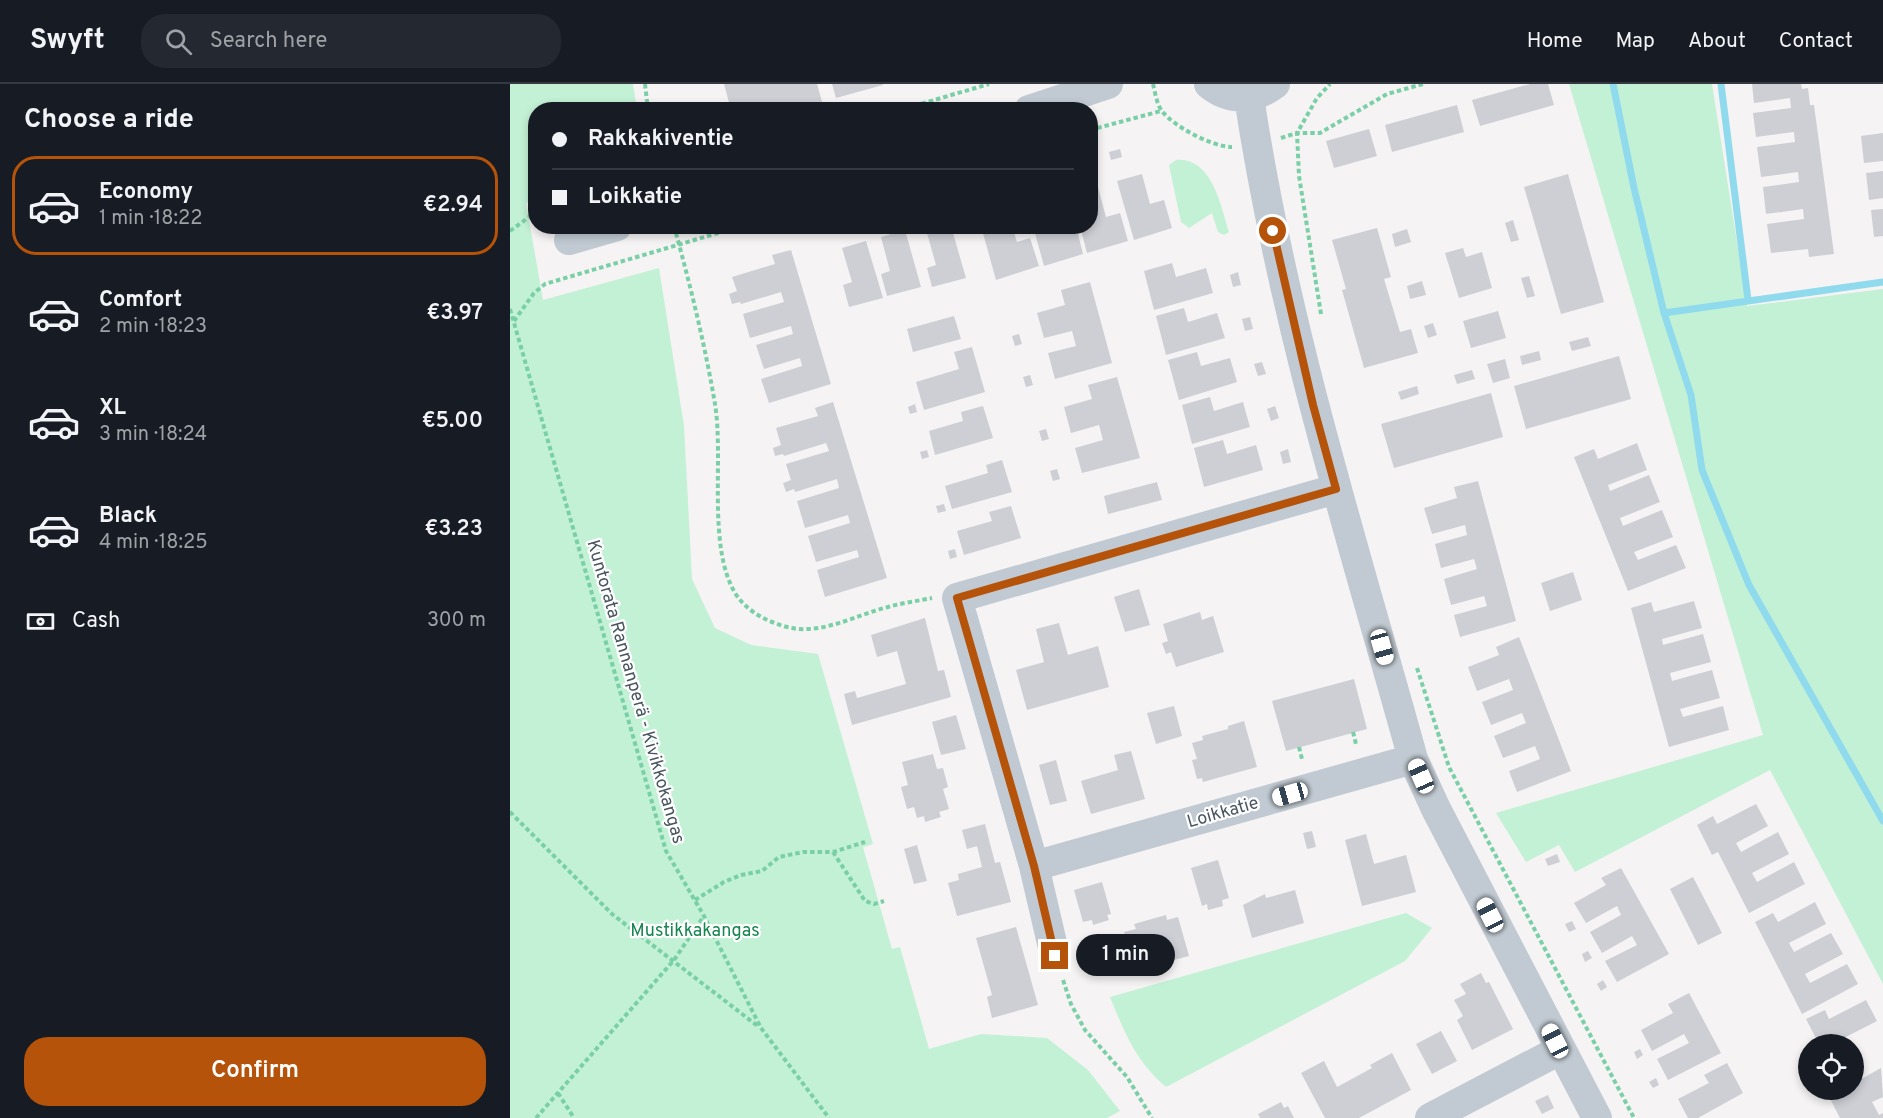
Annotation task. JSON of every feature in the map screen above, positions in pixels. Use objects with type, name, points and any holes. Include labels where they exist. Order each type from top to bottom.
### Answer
[{"type":"street","points":[[1053,102],[1108,84]]},
{"type":"street","points":[[1209,84],[1217,91],[1232,97],[1262,91],[1284,287],[1336,489],[1413,759],[1436,809],[1597,1118]]},
{"type":"street","points":[[569,240],[590,234]]},
{"type":"street","points":[[1055,956],[1034,866],[957,598],[1336,489]]},
{"type":"street","name":"Loikkatie","points":[[1034,866],[1413,759]]},
{"type":"street","points":[[1430,1118],[1560,1050]]},
{"type":"path","points":[[645,84],[647,102]]},
{"type":"path","points":[[927,102],[989,84]]},
{"type":"path","points":[[1153,84],[1161,111],[1204,142],[1221,147]]},
{"type":"path","points":[[1323,322],[1299,176],[1298,133],[1317,98],[1330,84]]},
{"type":"path","points":[[1298,133],[1320,133],[1334,128],[1387,94],[1423,84]]},
{"type":"path","points":[[1098,128],[1161,111]]},
{"type":"path","points":[[510,231],[528,217]]},
{"type":"path","points":[[676,234],[715,405],[721,544],[726,573],[735,593],[747,608],[769,621],[793,628],[818,629],[888,607],[936,597],[957,598]]},
{"type":"path","points":[[514,322],[534,293],[545,284],[717,234]]},
{"type":"path","name":"Kuntorata Rannanperä - Kivikkokangas","points":[[510,309],[666,851],[704,916],[761,1028],[829,1118]]},
{"type":"path","points":[[1416,662],[1449,767],[1634,1118]]},
{"type":"path","points":[[1353,732],[1356,744]]},
{"type":"path","points":[[1299,747],[1302,759]]},
{"type":"path","points":[[510,813],[612,914],[761,1028]]},
{"type":"path","points":[[695,900],[732,879],[762,871],[779,856],[803,852],[833,852],[865,842]]},
{"type":"path","points":[[833,852],[865,901],[874,904],[884,902]]},
{"type":"path","points":[[536,1118],[674,960],[704,916]]},
{"type":"path","points":[[1055,956],[1071,1004],[1085,1030],[1127,1077],[1152,1118]]},
{"type":"path","points":[[558,1093],[574,1118]]},
{"type":"green space","name":"Mustikkakangas","points":[[510,84],[633,84],[636,102],[528,102],[528,202],[526,203],[528,234],[531,234],[543,300],[659,268],[684,426],[692,579],[715,628],[751,645],[818,654],[873,844],[863,847],[892,949],[900,947],[929,1049],[981,1034],[1047,1038],[1088,1070],[1120,1111],[1107,1118],[510,1118]]},
{"type":"green space","points":[[1569,84],[1712,84],[1747,306],[1883,289],[1883,984],[1770,770],[1575,872],[1559,845],[1526,862],[1496,813],[1763,735]]},
{"type":"green space","points":[[1176,160],[1188,161],[1198,166],[1206,175],[1218,197],[1229,232],[1224,235],[1218,232],[1212,213],[1189,228],[1181,222],[1169,165]]},
{"type":"green space","points":[[1406,913],[1432,928],[1405,961],[1166,1087],[1147,1067],[1132,1046],[1110,997]]},
{"type":"building","points":[[724,84],[817,84],[822,102],[729,102]]},
{"type":"building","points":[[832,84],[883,84],[883,85],[836,98]]},
{"type":"building","points":[[1530,84],[1548,84],[1554,105],[1480,126],[1472,100]]},
{"type":"building","points":[[1752,84],[1801,84],[1802,89],[1808,88],[1810,105],[1814,105],[1834,254],[1809,257],[1808,249],[1771,253],[1767,224],[1804,219],[1803,209],[1766,214],[1763,187],[1799,182],[1798,172],[1761,177],[1757,147],[1795,142],[1794,132],[1756,137],[1753,113],[1791,108],[1790,98],[1754,103]]},
{"type":"building","points":[[1457,105],[1464,132],[1392,152],[1385,125]]},
{"type":"building","points":[[1369,129],[1377,156],[1334,168],[1326,141]]},
{"type":"building","points":[[1883,133],[1883,161],[1864,163],[1861,136]]},
{"type":"building","points":[[1120,149],[1122,157],[1111,160],[1109,152]]},
{"type":"building","points":[[1883,171],[1883,198],[1869,200],[1866,173]]},
{"type":"building","points":[[1142,174],[1150,204],[1164,200],[1172,228],[1134,240],[1117,181]]},
{"type":"building","points":[[1568,174],[1604,302],[1561,314],[1524,187]]},
{"type":"building","points":[[1098,187],[1106,217],[1120,213],[1128,241],[1087,253],[1082,234],[1098,234]]},
{"type":"building","points":[[1883,209],[1883,236],[1874,237],[1871,210]]},
{"type":"building","points":[[1513,220],[1519,240],[1511,242],[1505,223]]},
{"type":"building","points":[[1377,228],[1391,277],[1384,279],[1400,332],[1411,329],[1418,353],[1364,368],[1342,290],[1346,289],[1332,240]]},
{"type":"building","points":[[1407,229],[1411,242],[1395,247],[1392,234]]},
{"type":"building","points":[[906,234],[921,287],[887,296],[881,274],[890,271],[881,237]]},
{"type":"building","points":[[927,234],[953,234],[966,278],[932,287],[927,268],[936,265]]},
{"type":"building","points":[[983,234],[1014,234],[1017,242],[1030,238],[1039,266],[996,280]]},
{"type":"building","points":[[1035,234],[1078,234],[1083,254],[1044,266]]},
{"type":"building","points":[[866,241],[883,298],[849,307],[843,285],[852,282],[842,248]]},
{"type":"building","points":[[1463,248],[1466,257],[1482,252],[1492,288],[1459,298],[1445,253]]},
{"type":"building","points":[[791,250],[831,384],[769,403],[761,379],[802,366],[800,358],[764,369],[756,345],[793,334],[791,326],[750,338],[743,314],[784,302],[781,292],[741,304],[740,302],[732,304],[729,294],[737,291],[732,277],[775,264],[772,255]]},
{"type":"building","points":[[1172,263],[1176,277],[1206,268],[1213,293],[1154,310],[1144,271]]},
{"type":"building","points":[[1238,272],[1241,285],[1233,287],[1230,275]]},
{"type":"building","points":[[1529,276],[1535,296],[1527,298],[1521,278]]},
{"type":"building","points":[[1422,281],[1426,295],[1410,299],[1407,286]]},
{"type":"building","points":[[1090,282],[1112,363],[1055,379],[1048,353],[1076,346],[1072,331],[1044,338],[1037,313],[1065,305],[1061,290]]},
{"type":"building","points":[[1184,308],[1188,322],[1217,313],[1225,338],[1166,355],[1156,316]]},
{"type":"building","points":[[1498,311],[1506,338],[1471,348],[1463,321]]},
{"type":"building","points":[[954,316],[961,339],[913,352],[907,329]]},
{"type":"building","points":[[1250,317],[1253,329],[1245,331],[1242,319]]},
{"type":"building","points":[[1433,323],[1437,335],[1428,338],[1424,326]]},
{"type":"building","points":[[1019,334],[1022,344],[1015,346],[1012,336]]},
{"type":"building","points":[[1588,337],[1591,346],[1572,351],[1569,342]]},
{"type":"building","points":[[972,347],[985,392],[924,410],[916,382],[959,369],[954,352]]},
{"type":"building","points":[[1539,351],[1541,360],[1522,365],[1520,356]]},
{"type":"building","points":[[1197,352],[1201,366],[1230,358],[1237,382],[1179,400],[1168,360]]},
{"type":"building","points":[[1619,356],[1631,399],[1526,429],[1514,386]]},
{"type":"building","points":[[1505,359],[1510,378],[1493,383],[1487,364]]},
{"type":"building","points":[[1262,362],[1266,374],[1258,376],[1254,364]]},
{"type":"building","points":[[1472,370],[1475,379],[1457,384],[1454,375]]},
{"type":"building","points":[[1030,375],[1033,385],[1026,387],[1023,377]]},
{"type":"building","points":[[1117,377],[1140,458],[1082,473],[1075,448],[1103,440],[1099,425],[1071,433],[1064,407],[1092,399],[1088,385]]},
{"type":"building","points":[[1417,386],[1419,394],[1401,400],[1398,392]]},
{"type":"building","points":[[1491,393],[1503,437],[1394,468],[1381,424]]},
{"type":"building","points":[[1210,397],[1214,411],[1243,402],[1250,427],[1192,444],[1182,405]]},
{"type":"building","points":[[833,402],[887,578],[825,597],[817,570],[859,557],[857,550],[816,562],[808,536],[850,523],[848,515],[805,528],[797,501],[839,488],[837,479],[795,492],[794,489],[786,492],[783,483],[791,480],[786,464],[829,451],[826,443],[784,456],[783,454],[775,456],[773,448],[781,445],[776,428],[818,416],[815,408]]},
{"type":"building","points":[[915,404],[917,412],[910,414],[908,407]]},
{"type":"building","points":[[983,406],[993,438],[935,455],[929,431],[963,421],[961,412]]},
{"type":"building","points":[[1275,406],[1279,418],[1271,421],[1267,409]]},
{"type":"building","points":[[1046,429],[1049,439],[1042,441],[1039,431]]},
{"type":"building","points":[[1223,440],[1227,454],[1256,445],[1263,470],[1204,487],[1194,448]]},
{"type":"building","points":[[1637,443],[1647,470],[1608,485],[1610,491],[1649,475],[1660,502],[1620,518],[1623,526],[1662,510],[1673,537],[1634,552],[1638,560],[1676,545],[1686,568],[1628,591],[1574,457],[1594,449],[1598,459]]},
{"type":"building","points":[[1288,449],[1291,462],[1283,464],[1280,452]]},
{"type":"building","points":[[927,450],[929,457],[922,459],[920,452]]},
{"type":"building","points":[[1002,460],[1012,492],[952,509],[945,486],[988,473],[986,465]]},
{"type":"building","points":[[1057,469],[1060,479],[1053,481],[1050,471]]},
{"type":"building","points":[[1478,481],[1516,621],[1460,637],[1454,615],[1487,606],[1484,596],[1451,605],[1444,579],[1477,569],[1474,559],[1441,568],[1435,544],[1467,535],[1465,525],[1432,534],[1424,508],[1457,498],[1454,487]]},
{"type":"building","points":[[1157,482],[1162,500],[1108,514],[1104,496]]},
{"type":"building","points":[[944,504],[946,511],[938,513],[936,506]]},
{"type":"building","points":[[1011,506],[1021,538],[964,555],[957,531],[992,521],[989,512]]},
{"type":"building","points":[[955,549],[957,557],[950,559],[948,551]]},
{"type":"building","points":[[1573,572],[1582,600],[1550,611],[1541,583]]},
{"type":"building","points":[[1139,589],[1150,625],[1125,632],[1114,597]]},
{"type":"building","points":[[1694,601],[1702,628],[1662,639],[1663,645],[1703,634],[1711,662],[1670,673],[1672,681],[1712,670],[1720,698],[1680,709],[1683,717],[1723,706],[1729,730],[1669,747],[1631,608],[1651,602],[1654,612]]},
{"type":"building","points":[[1200,612],[1202,620],[1213,616],[1224,652],[1176,667],[1171,652],[1166,654],[1162,643],[1168,641],[1163,624]]},
{"type":"building","points":[[925,618],[938,671],[944,670],[951,697],[852,725],[844,694],[855,691],[857,698],[906,684],[897,651],[877,657],[871,635]]},
{"type":"building","points":[[1059,623],[1068,655],[1098,646],[1109,687],[1027,710],[1016,670],[1044,662],[1036,629]]},
{"type":"building","points":[[1519,637],[1571,771],[1517,792],[1509,771],[1540,759],[1535,746],[1503,758],[1494,736],[1526,723],[1522,713],[1491,725],[1482,702],[1513,690],[1509,679],[1477,691],[1468,667],[1499,655],[1496,647]]},
{"type":"building","points":[[1354,679],[1367,729],[1286,751],[1272,701]]},
{"type":"building","points":[[1174,706],[1182,736],[1156,744],[1147,713]]},
{"type":"building","points":[[956,715],[966,749],[941,755],[932,722]]},
{"type":"building","points":[[1244,721],[1257,767],[1203,782],[1202,778],[1197,779],[1192,760],[1197,759],[1192,743],[1203,740],[1202,736],[1228,729],[1228,726]]},
{"type":"building","points":[[1131,751],[1145,799],[1091,814],[1081,781],[1118,770],[1114,755]]},
{"type":"building","points":[[933,754],[937,769],[943,768],[948,787],[943,789],[949,809],[939,812],[941,817],[925,822],[924,816],[917,818],[914,807],[907,809],[901,787],[908,785],[902,762]]},
{"type":"building","points":[[1056,760],[1067,801],[1050,805],[1039,765]]},
{"type":"building","points":[[1756,804],[1768,826],[1736,843],[1741,852],[1778,832],[1789,854],[1752,873],[1757,882],[1794,862],[1805,884],[1749,913],[1718,852],[1712,855],[1697,825],[1713,816],[1717,824]]},
{"type":"building","points":[[985,824],[995,863],[1000,862],[1011,902],[957,916],[948,883],[959,880],[958,874],[982,867],[977,846],[967,849],[962,830]]},
{"type":"building","points":[[1312,831],[1316,847],[1307,849],[1303,833]]},
{"type":"building","points":[[1366,834],[1374,864],[1406,855],[1416,892],[1362,906],[1345,840]]},
{"type":"building","points":[[917,845],[927,881],[914,884],[904,849]]},
{"type":"building","points":[[1557,854],[1560,862],[1548,866],[1545,859]]},
{"type":"building","points":[[1218,860],[1229,898],[1222,900],[1223,906],[1208,910],[1207,904],[1202,906],[1191,868]]},
{"type":"building","points":[[1621,868],[1669,954],[1617,982],[1605,961],[1637,945],[1632,936],[1602,953],[1590,932],[1621,915],[1617,906],[1586,923],[1574,903],[1606,885],[1601,878]]},
{"type":"building","points":[[1693,877],[1722,933],[1698,945],[1670,889]]},
{"type":"building","points":[[1102,882],[1111,914],[1107,915],[1109,920],[1093,925],[1092,920],[1083,922],[1074,890]]},
{"type":"building","points":[[1295,890],[1304,923],[1252,938],[1243,905],[1265,894],[1266,898]]},
{"type":"building","points":[[1815,902],[1826,924],[1789,943],[1794,952],[1831,933],[1843,954],[1805,974],[1810,983],[1847,964],[1858,984],[1802,1014],[1755,922],[1773,913],[1778,922]]},
{"type":"building","points":[[1166,915],[1167,920],[1178,917],[1189,956],[1135,970],[1128,945],[1122,946],[1120,938],[1125,936],[1124,932],[1136,929],[1134,924]]},
{"type":"building","points":[[1572,921],[1576,929],[1569,932],[1565,924]]},
{"type":"building","points":[[1016,927],[1038,1005],[992,1018],[987,997],[992,995],[976,938]]},
{"type":"building","points":[[1588,951],[1592,958],[1585,962],[1582,954]]},
{"type":"building","points":[[1481,973],[1486,983],[1489,982],[1513,1029],[1472,1050],[1457,1020],[1463,1016],[1454,1000],[1466,994],[1460,984]]},
{"type":"building","points":[[1603,980],[1607,987],[1601,991],[1597,984]]},
{"type":"building","points":[[1689,993],[1721,1053],[1668,1080],[1657,1059],[1689,1043],[1684,1034],[1652,1051],[1641,1030],[1673,1013],[1668,1004]]},
{"type":"building","points":[[1866,1000],[1877,1021],[1852,1034],[1814,1034],[1806,1019],[1825,1010],[1829,1019]]},
{"type":"building","points":[[1441,1031],[1457,1061],[1432,1074],[1416,1044]]},
{"type":"building","points":[[1640,1049],[1643,1055],[1637,1059],[1634,1052]]},
{"type":"building","points":[[1392,1053],[1411,1090],[1359,1118],[1325,1118],[1301,1073],[1324,1061],[1337,1087],[1372,1068],[1370,1065]]},
{"type":"building","points":[[1727,1063],[1743,1093],[1698,1118],[1688,1118],[1678,1099],[1709,1083],[1704,1075]]},
{"type":"building","points":[[1881,1068],[1883,1097],[1872,1102],[1879,1115],[1883,1113],[1883,1118],[1840,1118],[1831,1100],[1864,1100],[1864,1078]]},
{"type":"building","points":[[1656,1078],[1659,1085],[1653,1088],[1649,1082]]},
{"type":"building","points":[[1548,1095],[1554,1108],[1542,1114],[1535,1101]]},
{"type":"building","points":[[1281,1102],[1284,1108],[1288,1106],[1294,1118],[1260,1118],[1258,1114]]},
{"type":"waterway","points":[[1613,84],[1634,188],[1664,313],[1691,395],[1702,470],[1749,585],[1883,821]]},
{"type":"waterway","points":[[1721,84],[1748,300]]},
{"type":"waterway","points":[[1664,313],[1883,282]]},
{"type":"route","points":[[1055,956],[1034,866],[957,598],[1336,489],[1284,287],[1273,231]]}]
